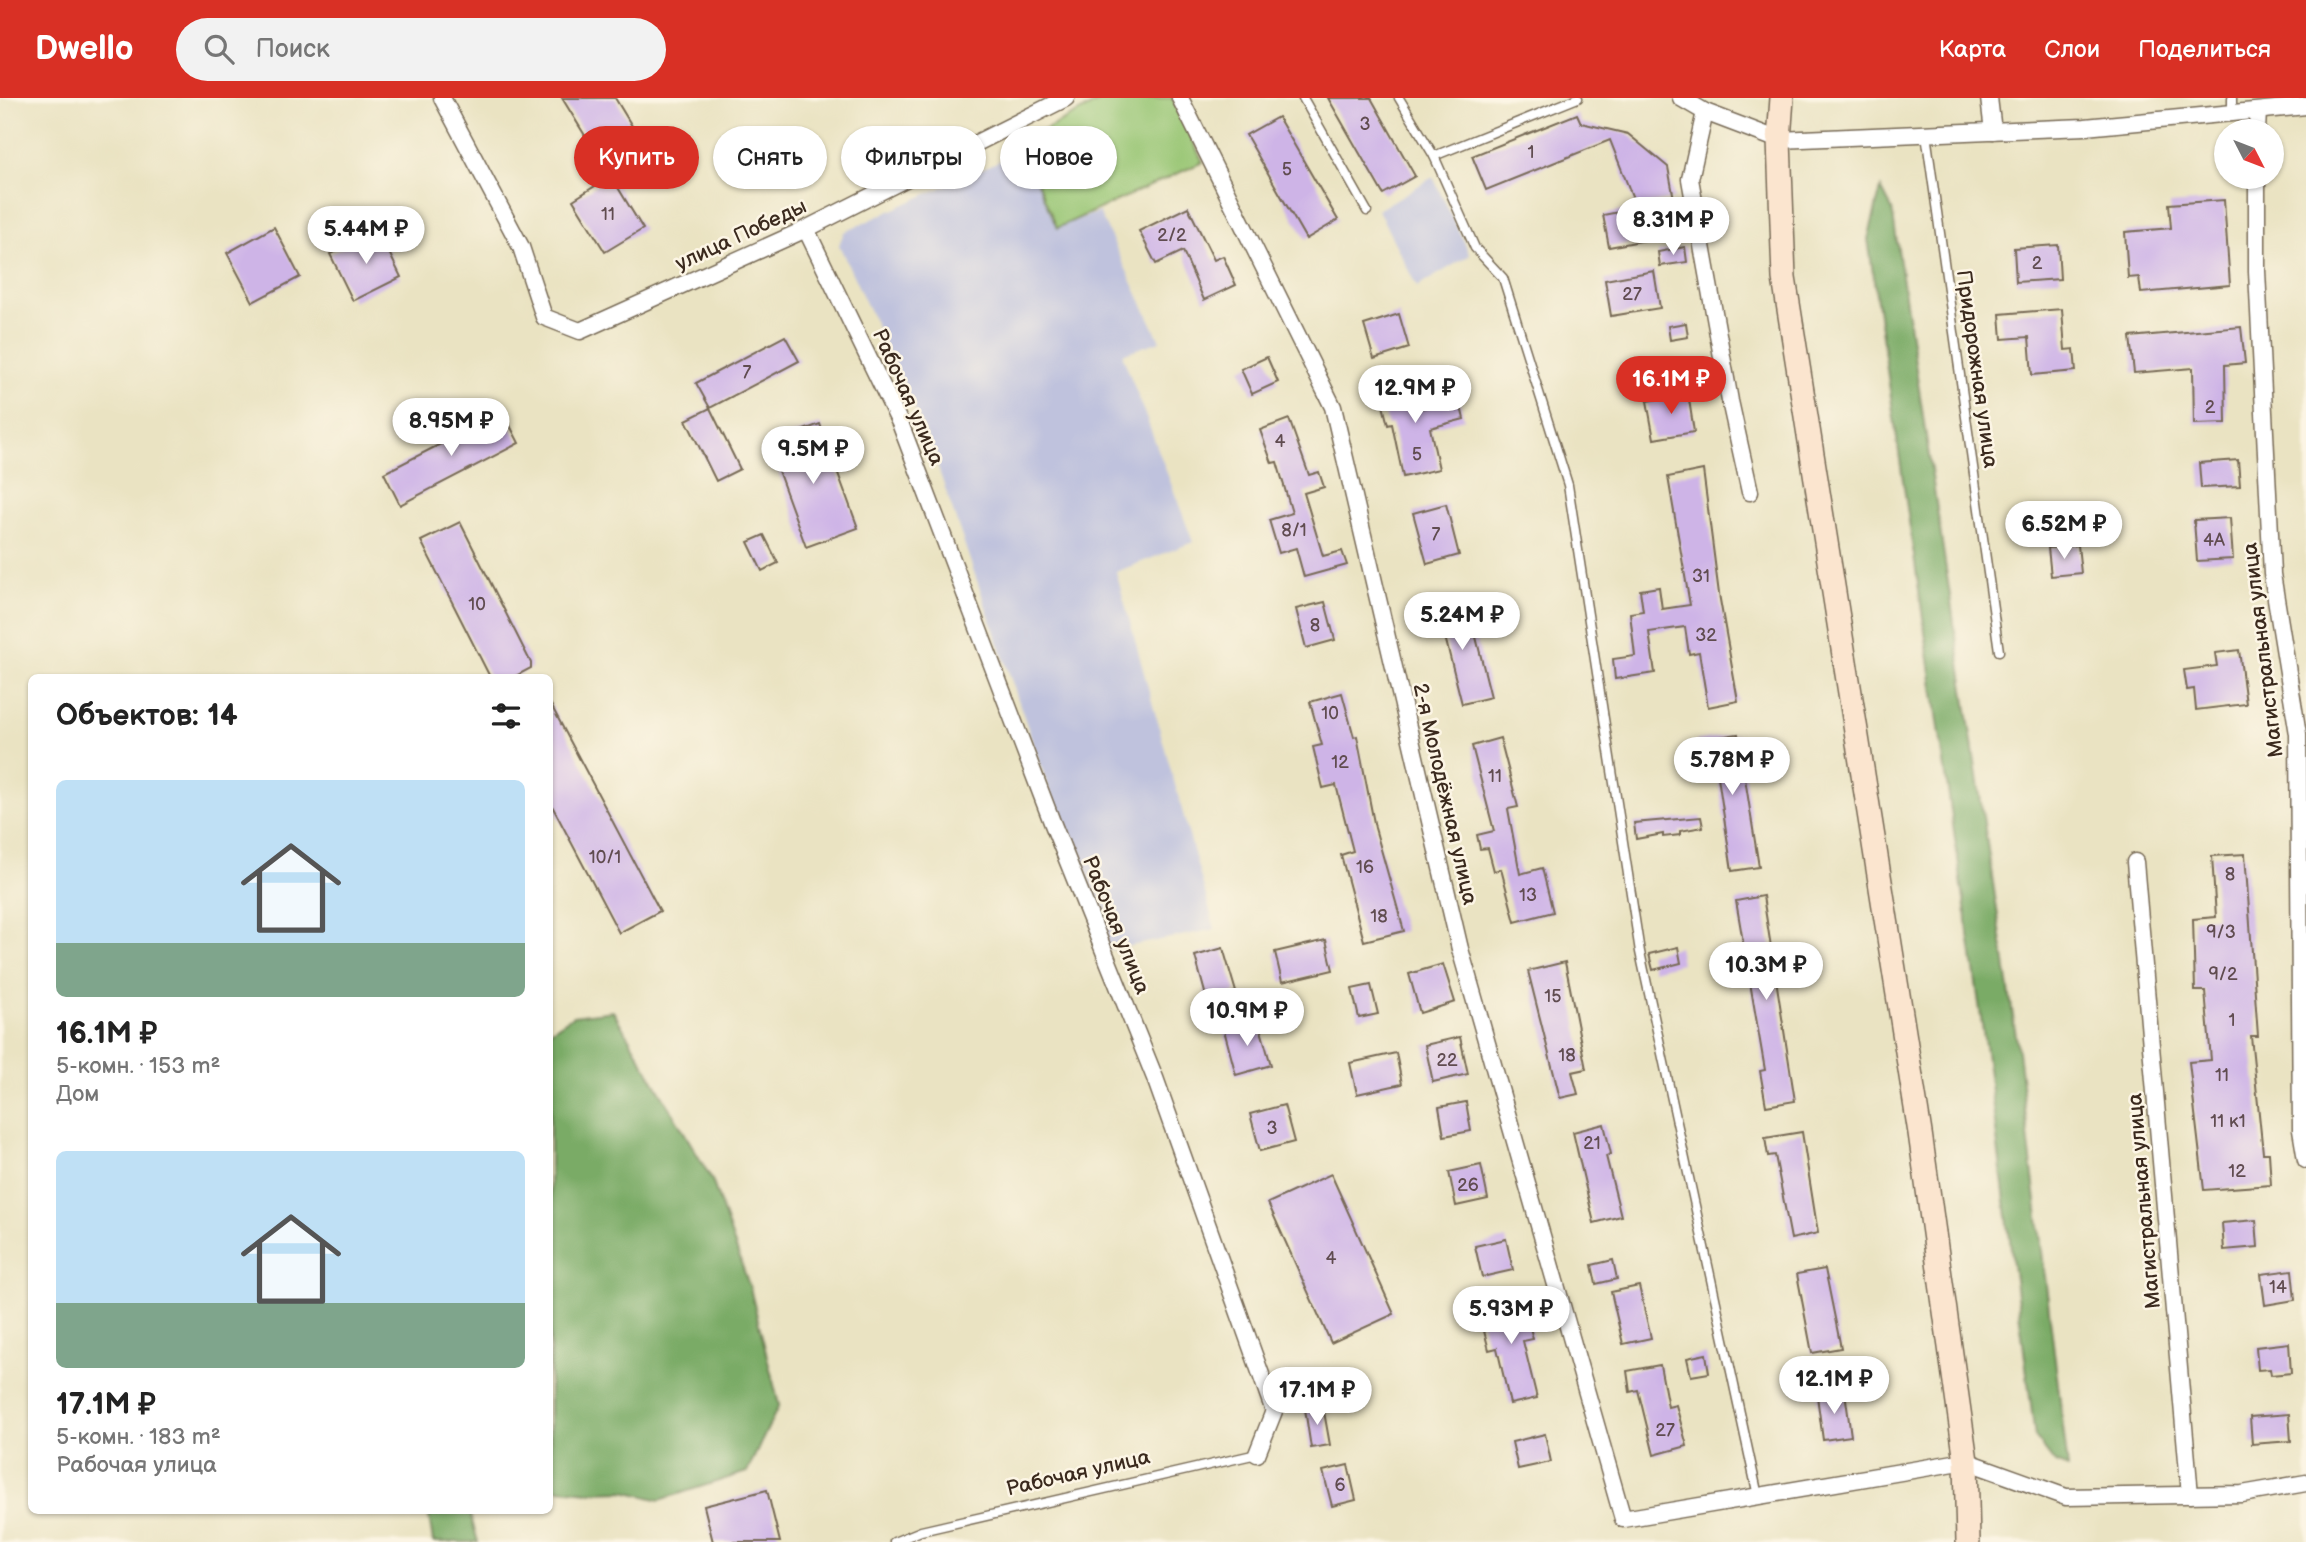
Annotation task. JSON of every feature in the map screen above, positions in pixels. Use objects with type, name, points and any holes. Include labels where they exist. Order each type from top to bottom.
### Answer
[{"type":"main road","points":[[1782,98],[1779,140],[1784,278],[1920,1133],[1966,1461],[1968,1542]]},
{"type":"street","name":"улица Победы","points":[[442,98],[521,247],[544,317],[580,331],[806,229],[1066,98]]},
{"type":"street","name":"2-я Молодёжная улица","points":[[1180,98],[1333,407],[1460,949],[1623,1519],[1758,1496]]},
{"type":"street","points":[[1681,98],[1705,112],[1779,140],[2085,127],[2232,106],[2258,111],[2306,106]]},
{"type":"street","points":[[1990,98],[1993,131]]},
{"type":"street","points":[[2258,111],[2258,119]]},
{"type":"street","points":[[1705,112],[1690,179],[1730,401],[1750,492]]},
{"type":"street","name":"Магистральная улица","points":[[2257,189],[2257,271],[2272,574],[2298,734],[2301,1130],[2306,1160]]},
{"type":"street","name":"Рабочая улица","points":[[806,229],[900,423],[1052,822],[1155,1078],[1274,1411],[1257,1454]]},
{"type":"street","name":"Магистральная улица","points":[[2135,862],[2190,1495]]},
{"type":"street","points":[[1758,1496],[1966,1461],[2066,1497],[2242,1494],[2306,1483]]},
{"type":"lane","points":[[1303,98],[1367,211]]},
{"type":"lane","points":[[1399,98],[1434,156],[1475,247],[1503,278],[1568,485],[1640,952],[1758,1496]]},
{"type":"lane","points":[[1434,156],[1578,98]]},
{"type":"lane","name":"Придорожная улица","points":[[1926,134],[1999,651]]},
{"type":"lane","name":"Рабочая улица","points":[[894,1542],[921,1531],[1257,1454]]},
{"type":"shaded area","points":[[1000,161],[1000,189],[1040,189],[1057,227],[1099,212],[1160,341],[1122,354],[1193,542],[1116,572],[1215,929],[1105,951],[926,433],[839,245],[844,232],[938,189],[986,189],[986,167]]},
{"type":"shaded area","points":[[1433,177],[1470,255],[1417,287],[1378,210]]},
{"type":"green space","points":[[1106,98],[1172,98],[1203,162],[1057,228],[1040,189],[1117,189],[1117,126],[1052,126]]},
{"type":"green space","points":[[1881,188],[1892,209],[2017,1043],[2068,1468],[2055,1463],[2035,1437],[1986,1052],[1868,239]]},
{"type":"green space","points":[[613,1011],[712,1180],[750,1288],[779,1405],[747,1472],[660,1500],[624,1491],[589,1492],[553,1488],[553,1029],[573,1016]]},
{"type":"green space","points":[[429,1514],[470,1514],[478,1542],[433,1542]]},
{"type":"building","points":[[562,98],[615,98],[632,126],[579,126]]},
{"type":"building","points":[[1328,98],[1371,98],[1415,176],[1383,194]]},
{"type":"building","points":[[1577,114],[1581,123],[1628,134],[1668,167],[1674,199],[1636,206],[1610,140],[1486,190],[1472,156]]},
{"type":"building","points":[[1278,117],[1338,220],[1306,239],[1246,135]]},
{"type":"building","points":[[590,189],[619,189],[643,229],[605,252],[573,200]]},
{"type":"building","points":[[2224,200],[2230,285],[2141,293],[2139,277],[2128,278],[2125,232],[2171,228],[2169,204]]},
{"type":"building","points":[[1188,207],[1214,260],[1223,256],[1236,285],[1204,300],[1183,251],[1156,264],[1139,231]]},
{"type":"building","points":[[1645,207],[1651,239],[1609,247],[1603,215]]},
{"type":"building","points":[[274,227],[300,277],[253,302],[227,253]]},
{"type":"building","points":[[378,230],[401,277],[353,301],[330,254]]},
{"type":"building","points":[[2058,245],[2060,279],[2016,282],[2014,248]]},
{"type":"building","points":[[1685,247],[1687,262],[1660,266],[1658,252]]},
{"type":"building","points":[[1654,271],[1660,308],[1611,316],[1605,280]]},
{"type":"building","points":[[2062,309],[2065,350],[2074,349],[2076,371],[2032,375],[2029,337],[2002,339],[2000,314]]},
{"type":"building","points":[[1399,314],[1409,348],[1374,359],[1364,325]]},
{"type":"building","points":[[1686,323],[1688,337],[1670,340],[1668,326]]},
{"type":"building","points":[[2241,327],[2245,363],[2225,365],[2226,423],[2194,424],[2193,368],[2134,373],[2130,337]]},
{"type":"building","points":[[785,336],[799,361],[710,408],[696,383]]},
{"type":"building","points":[[1267,357],[1278,382],[1252,394],[1241,369]]},
{"type":"building","points":[[1411,378],[1419,409],[1459,399],[1464,419],[1430,428],[1439,469],[1403,477],[1392,424],[1388,425],[1378,386]]},
{"type":"building","points":[[1688,393],[1694,432],[1654,439],[1647,401]]},
{"type":"building","points":[[710,408],[740,469],[716,481],[686,420]]},
{"type":"building","points":[[503,412],[519,443],[400,505],[384,473]]},
{"type":"building","points":[[1289,419],[1309,475],[1319,472],[1324,487],[1304,493],[1323,556],[1342,551],[1347,565],[1304,577],[1296,548],[1279,553],[1269,520],[1292,513],[1277,462],[1272,463],[1260,430]]},
{"type":"building","points":[[820,424],[858,528],[806,547],[768,443]]},
{"type":"building","points":[[2238,460],[2240,486],[2201,488],[2199,463]]},
{"type":"building","points":[[1703,470],[1719,594],[1738,701],[1708,707],[1699,652],[1689,654],[1685,627],[1649,632],[1655,673],[1615,679],[1613,659],[1635,656],[1630,613],[1643,611],[1640,590],[1659,587],[1662,609],[1690,605],[1668,477]]},
{"type":"building","points":[[1446,504],[1459,555],[1427,564],[1413,513]]},
{"type":"building","points":[[2230,518],[2233,559],[2197,561],[2194,520]]},
{"type":"building","points":[[460,522],[531,663],[531,668],[520,674],[488,674],[421,541]]},
{"type":"building","points":[[764,535],[778,563],[762,571],[748,542]]},
{"type":"building","points":[[2078,545],[2081,573],[2051,576],[2048,548]]},
{"type":"building","points":[[1454,597],[1461,628],[1473,625],[1491,697],[1462,704],[1440,617],[1432,619],[1428,603]]},
{"type":"building","points":[[1325,602],[1335,640],[1306,648],[1296,609]]},
{"type":"building","points":[[2239,650],[2246,704],[2196,710],[2194,689],[2187,690],[2184,670],[2217,666],[2215,653]]},
{"type":"building","points":[[1342,693],[1354,737],[1357,736],[1375,828],[1404,931],[1364,941],[1341,855],[1353,851],[1336,785],[1323,788],[1313,747],[1322,745],[1310,702]]},
{"type":"building","points":[[553,709],[660,911],[619,933],[553,808]]},
{"type":"building","points":[[1738,734],[1759,867],[1732,871],[1717,770],[1701,773],[1695,741]]},
{"type":"building","points":[[1500,738],[1518,807],[1508,809],[1520,874],[1542,868],[1553,912],[1515,922],[1501,869],[1494,871],[1488,848],[1480,849],[1477,835],[1494,831],[1472,746]]},
{"type":"building","points":[[1701,817],[1703,827],[1680,831],[1680,835],[1663,837],[1663,834],[1636,839],[1634,823]]},
{"type":"building","points":[[2245,854],[2258,1036],[2251,1036],[2263,1153],[2269,1153],[2271,1185],[2204,1190],[2189,1062],[2211,1060],[2205,991],[2195,991],[2193,919],[2216,917],[2212,856]]},
{"type":"building","points":[[1763,896],[1795,1101],[1766,1106],[1760,1071],[1765,1070],[1736,901]]},
{"type":"building","points":[[1326,940],[1333,970],[1282,982],[1275,952]]},
{"type":"building","points":[[1678,947],[1681,963],[1653,970],[1649,954]]},
{"type":"building","points":[[1223,948],[1236,992],[1207,1000],[1195,956]]},
{"type":"building","points":[[1565,962],[1586,1069],[1572,1072],[1578,1094],[1560,1098],[1528,971]]},
{"type":"building","points":[[1443,964],[1455,1002],[1420,1013],[1409,974]]},
{"type":"building","points":[[1371,985],[1378,1014],[1359,1018],[1352,989]]},
{"type":"building","points":[[1258,1020],[1271,1065],[1236,1075],[1224,1030]]},
{"type":"building","points":[[1460,1037],[1468,1074],[1433,1082],[1425,1045]]},
{"type":"building","points":[[1396,1053],[1402,1084],[1357,1094],[1350,1063]]},
{"type":"building","points":[[1466,1102],[1471,1131],[1444,1136],[1439,1107]]},
{"type":"building","points":[[1284,1105],[1294,1142],[1260,1151],[1250,1114]]},
{"type":"building","points":[[1604,1124],[1611,1154],[1606,1156],[1621,1216],[1594,1223],[1573,1132]]},
{"type":"building","points":[[1802,1132],[1818,1233],[1791,1239],[1775,1155],[1768,1156],[1765,1138]]},
{"type":"building","points":[[1481,1165],[1488,1199],[1456,1206],[1449,1172]]},
{"type":"building","points":[[1331,1174],[1394,1314],[1331,1343],[1268,1203]]},
{"type":"building","points":[[2256,1220],[2258,1247],[2224,1250],[2222,1223]]},
{"type":"building","points":[[1506,1239],[1513,1270],[1482,1277],[1475,1246]]},
{"type":"building","points":[[1613,1260],[1617,1279],[1596,1284],[1592,1265]]},
{"type":"building","points":[[1825,1269],[1841,1348],[1812,1353],[1797,1274]]},
{"type":"building","points":[[2292,1270],[2295,1300],[2265,1305],[2261,1274]]},
{"type":"building","points":[[1639,1286],[1651,1338],[1623,1344],[1611,1292]]},
{"type":"building","points":[[1522,1297],[1533,1339],[1523,1341],[1537,1398],[1510,1404],[1497,1348],[1489,1350],[1478,1308]]},
{"type":"building","points":[[2289,1343],[2291,1373],[2271,1375],[2270,1369],[2258,1370],[2256,1347]]},
{"type":"building","points":[[1706,1354],[1709,1373],[1691,1376],[1687,1358]]},
{"type":"building","points":[[1660,1365],[1668,1407],[1676,1405],[1687,1446],[1654,1455],[1638,1390],[1630,1392],[1627,1371]]},
{"type":"building","points":[[1314,1384],[1316,1400],[1288,1405],[1285,1389]]},
{"type":"building","points":[[1845,1392],[1851,1436],[1823,1440],[1817,1396]]},
{"type":"building","points":[[1323,1406],[1330,1445],[1311,1448],[1305,1409]]},
{"type":"building","points":[[2289,1414],[2291,1441],[2252,1444],[2250,1417]]},
{"type":"building","points":[[1545,1434],[1551,1462],[1518,1469],[1512,1442]]},
{"type":"building","points":[[1348,1465],[1356,1500],[1332,1506],[1323,1471]]},
{"type":"building","points":[[767,1490],[780,1542],[713,1542],[704,1506]]}]
